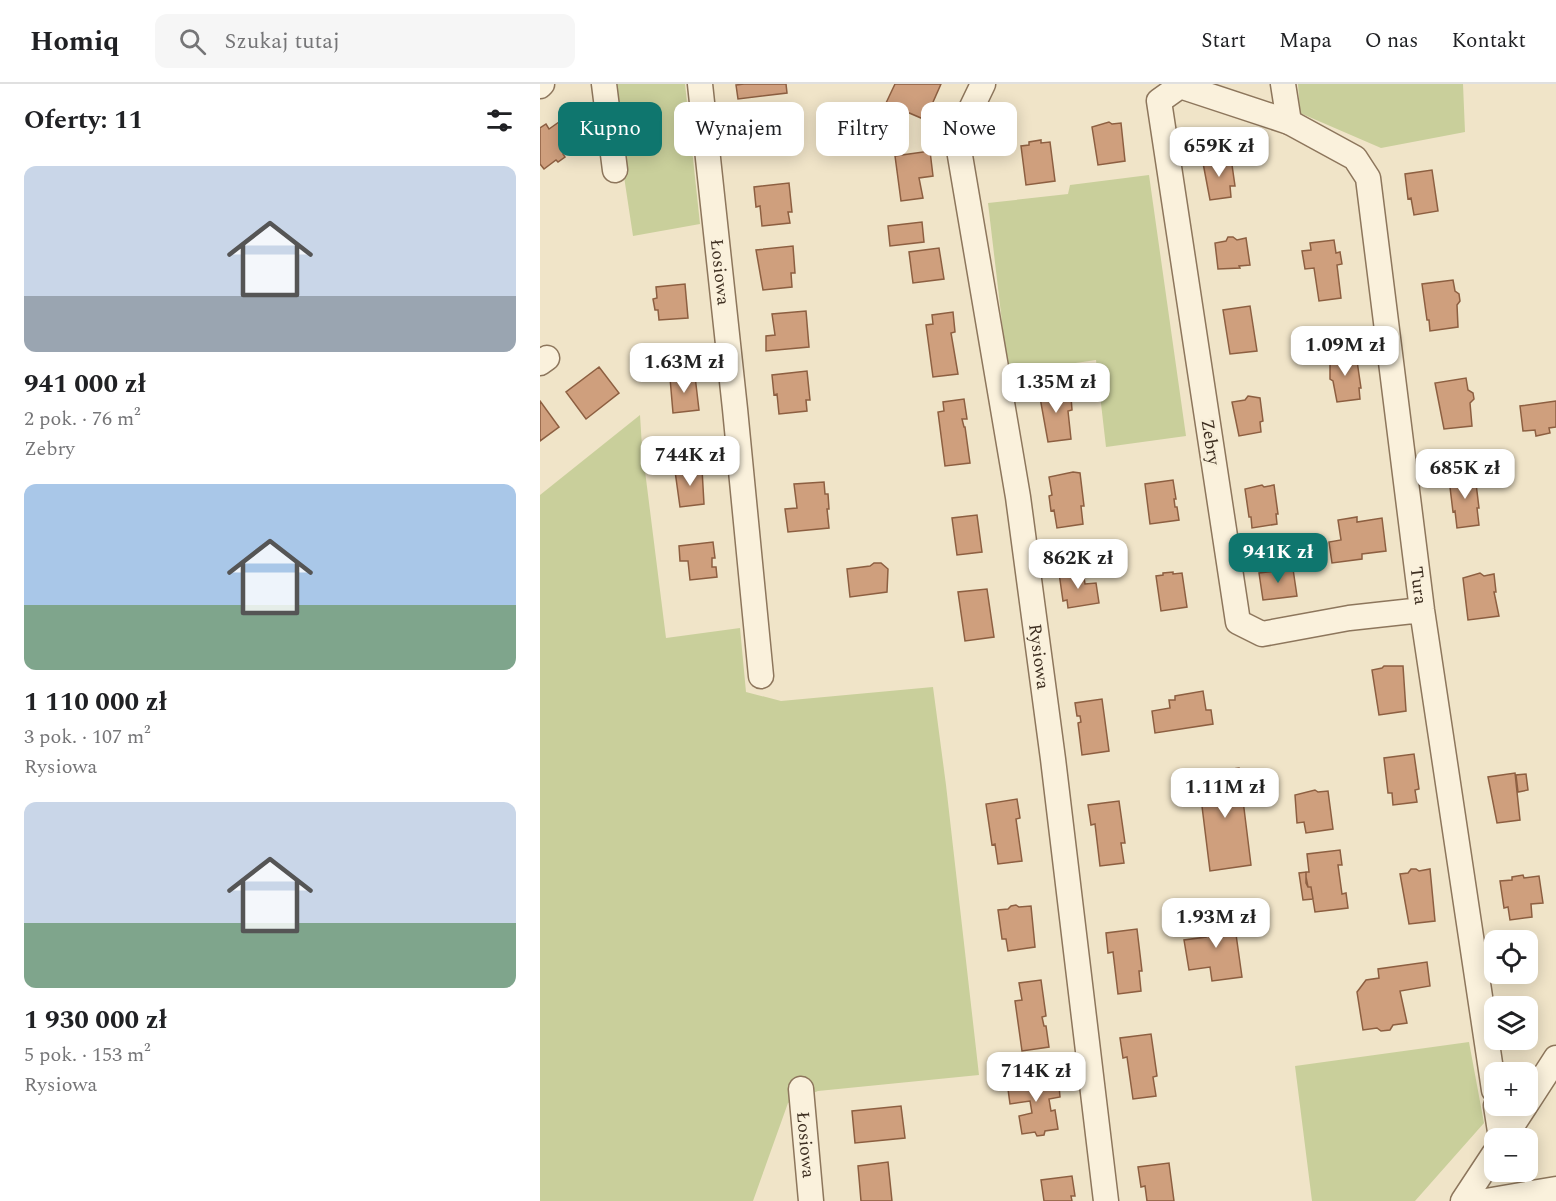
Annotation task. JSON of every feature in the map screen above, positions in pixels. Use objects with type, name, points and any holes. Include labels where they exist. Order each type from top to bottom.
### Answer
[{"type":"street","points":[[604,84],[615,170]]},
{"type":"street","name":"Łosiowa","points":[[700,84],[761,676]]},
{"type":"street","name":"Rysiowa","points":[[983,84],[957,138],[1018,498],[1053,759],[1106,1201]]},
{"type":"street","points":[[1283,84],[1288,122]]},
{"type":"street","name":"Tura","points":[[1180,86],[1288,122],[1354,158],[1368,178],[1422,610],[1490,1062]]},
{"type":"street","name":"Zebry","points":[[1180,86],[1159,101],[1238,622],[1262,634],[1349,618],[1422,610]]},
{"type":"street","points":[[1538,1086],[1556,1058]]},
{"type":"street","name":"Łosiowa","points":[[801,1089],[811,1201]]},
{"type":"street","points":[[1463,1201],[1484,1169]]},
{"type":"street","points":[[1486,1201],[1556,1189]]},
{"type":"green space","points":[[610,84],[685,84],[687,102],[674,102],[674,156],[693,156],[700,224],[633,236],[621,156],[662,156],[662,102],[613,102]]},
{"type":"green space","points":[[1298,84],[1463,84],[1465,132],[1381,148],[1300,113]]},
{"type":"green space","points":[[1149,175],[1186,436],[1106,447],[1096,360],[1008,373],[988,203],[1068,194],[1070,185]]},
{"type":"green space","points":[[640,415],[666,638],[740,628],[746,692],[781,701],[933,687],[979,1075],[818,1091],[788,1103],[753,1201],[540,1201],[540,495]]},
{"type":"green space","points":[[1469,1042],[1484,1123],[1415,1201],[1312,1201],[1295,1066]]},
{"type":"building","points":[[786,84],[787,93],[738,99],[736,85]]},
{"type":"building","points":[[895,84],[941,84],[933,102],[921,102],[921,118],[909,113],[909,102],[886,102]]},
{"type":"building","points":[[1109,122],[1121,123],[1125,161],[1098,165],[1092,127]]},
{"type":"building","points":[[558,123],[558,156],[565,157],[558,162],[556,160],[544,169],[540,164],[540,128],[546,124],[549,129]]},
{"type":"building","points":[[1041,140],[1041,143],[1050,142],[1055,181],[1026,185],[1021,146]]},
{"type":"building","points":[[921,152],[921,156],[931,156],[933,176],[919,178],[923,198],[901,201],[895,156],[909,156],[909,154]]},
{"type":"building","points":[[1231,158],[1235,186],[1230,186],[1231,197],[1210,200],[1203,163]]},
{"type":"building","points":[[1432,170],[1438,211],[1414,215],[1411,198],[1408,199],[1405,174]]},
{"type":"building","points":[[789,183],[792,212],[788,212],[790,223],[762,226],[760,206],[756,207],[754,187]]},
{"type":"building","points":[[922,222],[924,242],[890,246],[888,226]]},
{"type":"building","points":[[1228,237],[1237,240],[1246,238],[1250,265],[1218,269],[1215,243],[1226,241]]},
{"type":"building","points":[[1334,240],[1336,253],[1340,252],[1342,264],[1337,265],[1341,298],[1319,301],[1314,268],[1305,269],[1302,251],[1311,250],[1310,243]]},
{"type":"building","points":[[793,246],[795,273],[791,273],[792,287],[763,290],[756,250]]},
{"type":"building","points":[[939,248],[944,279],[913,283],[909,252]]},
{"type":"building","points":[[1453,280],[1460,301],[1457,305],[1458,327],[1430,331],[1422,284]]},
{"type":"building","points":[[685,284],[688,318],[659,320],[653,299],[657,298],[656,287]]},
{"type":"building","points":[[1250,306],[1257,351],[1230,354],[1223,310]]},
{"type":"building","points":[[806,311],[809,347],[766,351],[766,336],[775,335],[772,314]]},
{"type":"building","points":[[953,312],[955,332],[951,333],[958,374],[933,377],[926,325],[933,324],[932,315]]},
{"type":"building","points":[[1356,354],[1361,388],[1359,388],[1360,399],[1337,402],[1333,381],[1330,379],[1330,357]]},
{"type":"building","points":[[599,367],[619,393],[586,419],[566,392]]},
{"type":"building","points":[[807,371],[810,400],[806,400],[807,411],[779,414],[772,375]]},
{"type":"building","points":[[695,376],[699,410],[673,413],[670,378]]},
{"type":"building","points":[[1466,378],[1468,390],[1473,393],[1474,399],[1470,403],[1472,426],[1444,429],[1435,383]]},
{"type":"building","points":[[1055,386],[1057,390],[1065,389],[1066,398],[1071,397],[1072,410],[1068,411],[1071,439],[1048,442],[1039,392],[1047,391],[1048,387]]},
{"type":"building","points":[[1248,396],[1260,398],[1263,421],[1260,422],[1261,432],[1239,436],[1232,402],[1245,400]]},
{"type":"building","points":[[964,399],[967,419],[962,419],[970,463],[945,466],[938,412],[944,411],[943,402]]},
{"type":"building","points":[[540,401],[559,427],[540,441]]},
{"type":"building","points":[[1556,401],[1556,427],[1549,428],[1550,433],[1536,436],[1535,430],[1523,431],[1520,406]]},
{"type":"building","points":[[681,467],[689,470],[702,469],[704,504],[680,507],[675,471]]},
{"type":"building","points":[[1073,472],[1080,473],[1084,506],[1081,506],[1083,524],[1057,528],[1054,510],[1051,511],[1049,496],[1052,495],[1049,477]]},
{"type":"building","points":[[1467,474],[1467,476],[1475,475],[1479,525],[1457,528],[1449,479],[1456,478],[1455,475]]},
{"type":"building","points":[[1173,480],[1175,507],[1177,507],[1179,520],[1150,524],[1145,484]]},
{"type":"building","points":[[824,482],[825,494],[828,494],[829,528],[788,532],[785,509],[797,508],[794,484]]},
{"type":"building","points":[[1262,485],[1264,487],[1274,485],[1277,524],[1252,528],[1245,489]]},
{"type":"building","points":[[977,515],[982,552],[957,555],[952,518]]},
{"type":"building","points":[[1357,517],[1357,522],[1382,518],[1386,551],[1362,554],[1362,559],[1332,563],[1329,542],[1341,540],[1338,520]]},
{"type":"building","points":[[713,542],[715,558],[712,558],[712,567],[716,567],[717,577],[690,580],[688,561],[680,561],[679,546]]},
{"type":"building","points":[[874,563],[881,563],[888,569],[887,592],[850,597],[847,569],[870,566]]},
{"type":"building","points":[[1293,569],[1297,596],[1263,600],[1259,573]]},
{"type":"building","points":[[1083,570],[1085,584],[1096,583],[1099,603],[1068,608],[1067,600],[1063,601],[1059,573]]},
{"type":"building","points":[[1173,572],[1173,574],[1182,573],[1187,607],[1161,611],[1156,576]]},
{"type":"building","points":[[1480,573],[1484,576],[1494,574],[1496,592],[1494,592],[1499,616],[1468,620],[1463,578]]},
{"type":"building","points":[[987,589],[994,637],[965,641],[958,592]]},
{"type":"building","points":[[1384,666],[1403,666],[1406,711],[1379,715],[1372,670]]},
{"type":"building","points":[[1203,691],[1206,710],[1211,710],[1213,724],[1155,733],[1152,711],[1170,708],[1169,700],[1175,700],[1175,696]]},
{"type":"building","points":[[1102,699],[1109,751],[1082,755],[1078,723],[1081,722],[1080,716],[1077,716],[1075,703]]},
{"type":"building","points":[[1414,754],[1419,789],[1415,790],[1417,802],[1393,805],[1392,793],[1388,793],[1384,758]]},
{"type":"building","points":[[1239,768],[1251,865],[1210,871],[1198,774]]},
{"type":"building","points":[[1515,773],[1520,820],[1497,823],[1488,777]]},
{"type":"building","points":[[1526,774],[1528,790],[1518,792],[1516,775]]},
{"type":"building","points":[[1315,790],[1328,791],[1333,829],[1306,833],[1304,822],[1297,823],[1295,795]]},
{"type":"building","points":[[1017,799],[1020,818],[1016,819],[1022,861],[998,864],[995,844],[992,845],[986,804]]},
{"type":"building","points":[[1119,801],[1125,843],[1121,843],[1124,863],[1100,866],[1095,824],[1091,825],[1088,805]]},
{"type":"building","points":[[1340,850],[1342,865],[1338,865],[1342,894],[1346,893],[1348,908],[1315,912],[1311,887],[1308,887],[1306,877],[1306,872],[1309,872],[1307,854]]},
{"type":"building","points":[[1411,869],[1419,871],[1430,869],[1435,921],[1409,924],[1400,874],[1408,873]]},
{"type":"building","points":[[1306,872],[1306,883],[1308,887],[1311,887],[1313,899],[1303,900],[1299,873]]},
{"type":"building","points":[[1523,875],[1524,878],[1539,876],[1543,903],[1531,904],[1532,917],[1510,920],[1508,907],[1504,908],[1500,881],[1512,880],[1512,877]]},
{"type":"building","points":[[1016,905],[1031,906],[1035,947],[1008,951],[1006,939],[1002,939],[998,910]]},
{"type":"building","points":[[1233,913],[1242,977],[1212,981],[1210,967],[1189,970],[1184,940],[1206,937],[1203,917]]},
{"type":"building","points":[[1137,929],[1142,971],[1139,971],[1141,991],[1118,994],[1113,952],[1108,953],[1106,933]]},
{"type":"building","points":[[1427,962],[1430,986],[1400,991],[1407,1023],[1393,1025],[1390,1030],[1381,1031],[1377,1028],[1363,1030],[1357,992],[1366,980],[1379,978],[1378,969]]},
{"type":"building","points":[[1041,980],[1046,1016],[1042,1017],[1044,1026],[1046,1026],[1049,1047],[1022,1051],[1015,1001],[1022,1000],[1019,983]]},
{"type":"building","points":[[1151,1034],[1157,1076],[1153,1077],[1156,1096],[1133,1099],[1127,1057],[1123,1058],[1120,1038]]},
{"type":"building","points":[[1058,1075],[1060,1097],[1049,1099],[1051,1111],[1055,1110],[1058,1129],[1045,1131],[1044,1135],[1037,1136],[1035,1132],[1022,1134],[1019,1116],[1032,1113],[1030,1101],[1010,1104],[1007,1082]]},
{"type":"building","points":[[901,1106],[905,1138],[855,1143],[852,1111]]},
{"type":"building","points":[[888,1162],[892,1201],[861,1201],[858,1166]]},
{"type":"building","points":[[1169,1163],[1174,1201],[1147,1201],[1145,1186],[1141,1187],[1138,1167]]},
{"type":"building","points":[[1072,1176],[1075,1196],[1071,1196],[1072,1201],[1044,1201],[1041,1180]]}]
